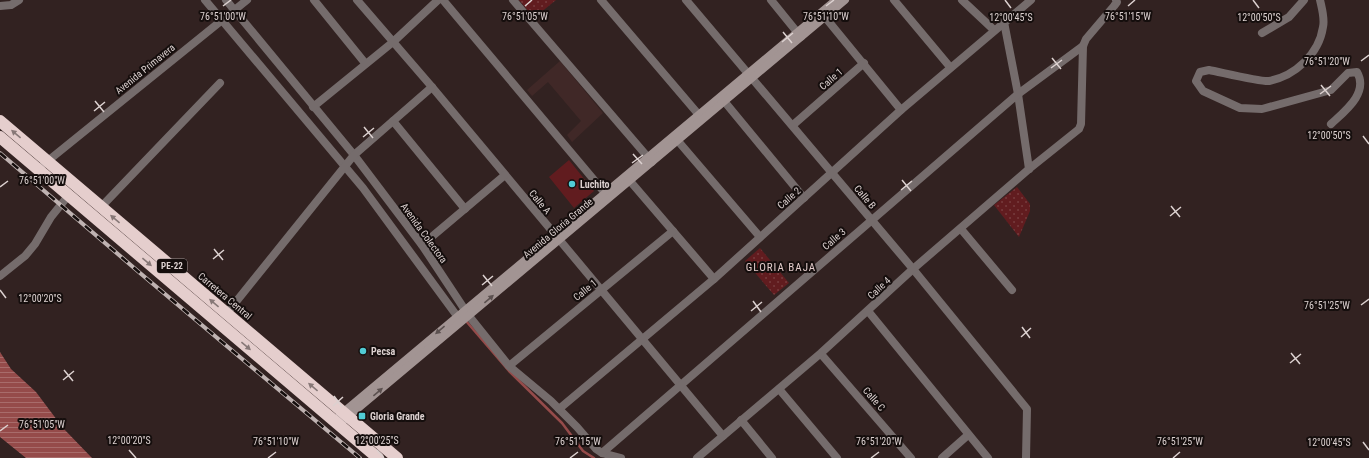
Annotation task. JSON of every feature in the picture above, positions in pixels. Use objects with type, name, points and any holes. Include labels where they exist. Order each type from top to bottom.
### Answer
[{"type":"highway","name":"Carretera Central","points":[[0,121],[397,458]]},
{"type":"highway","name":"PE-22","points":[[0,137],[378,458]]},
{"type":"street","points":[[0,6],[11,5],[19,0]]},
{"type":"street","points":[[205,0],[363,188],[457,316]]},
{"type":"street","name":"Avenida Colectora","points":[[226,0],[354,155],[422,245],[467,313],[509,366],[559,409],[596,449],[602,453],[621,458]]},
{"type":"street","name":"Avenida Primavera","points":[[39,170],[47,161],[247,0]]},
{"type":"street","points":[[314,0],[365,63]]},
{"type":"street","name":"Calle A","points":[[357,0],[432,87],[723,436]]},
{"type":"street","points":[[313,107],[365,63],[393,42],[438,0]]},
{"type":"street","points":[[442,0],[605,193]]},
{"type":"street","points":[[513,0],[650,160]]},
{"type":"street","points":[[601,0],[699,115]]},
{"type":"street","name":"Calle B","points":[[686,0],[793,125],[1027,409],[1026,458]]},
{"type":"street","points":[[770,0],[799,34]]},
{"type":"street","name":"Avenida Gloria Grande","points":[[556,237],[630,181],[650,160],[699,115],[750,76],[836,0]]},
{"type":"street","name":"Avenida Gloria Grande","points":[[799,34],[845,0]]},
{"type":"street","points":[[894,0],[950,67]]},
{"type":"street","points":[[962,0],[994,30]]},
{"type":"street","name":"Calle 2","points":[[559,409],[714,279],[901,110],[1031,0]]},
{"type":"street","name":"Calle 3","points":[[602,453],[1018,94],[1083,46],[1086,40],[1114,6],[1116,0]]},
{"type":"street","points":[[1262,33],[1289,18],[1304,0]]},
{"type":"street","points":[[1320,0],[1324,26],[1321,40],[1311,55],[1301,66],[1287,74],[1268,81],[1209,70],[1200,72],[1196,80],[1203,91],[1240,108],[1262,109],[1331,90],[1348,73],[1357,72],[1362,79],[1361,90],[1351,105],[1331,124]]},
{"type":"street","points":[[825,16],[901,110]]},
{"type":"street","points":[[1004,22],[1018,94],[1029,168]]},
{"type":"street","name":"Calle 4","points":[[697,458],[821,354],[913,269],[961,229],[1029,168],[1079,129],[1081,124],[1083,46]]},
{"type":"street","name":"Calle 1","points":[[793,125],[864,63]]},
{"type":"street","name":"Avenida Gloria Grande","points":[[346,414],[467,313],[605,193],[678,141],[750,76]]},
{"type":"street","points":[[101,207],[220,84]]},
{"type":"street","points":[[227,313],[354,155],[432,87]]},
{"type":"street","points":[[724,101],[804,198]]},
{"type":"street","points":[[393,121],[465,209]]},
{"type":"street","points":[[678,141],[760,237]]},
{"type":"street","points":[[422,245],[505,175]]},
{"type":"street","points":[[630,181],[714,279]]},
{"type":"street","points":[[0,276],[25,256],[35,244],[51,217],[68,196]]},
{"type":"street","points":[[961,229],[1012,290]]},
{"type":"street","name":"Calle 1","points":[[509,366],[673,231]]},
{"type":"street","points":[[868,311],[988,458]]},
{"type":"street","name":"Avenida Gloria Grande","points":[[336,423],[457,316],[467,313]]},
{"type":"street","name":"Calle C","points":[[821,354],[911,458]]},
{"type":"street","points":[[779,389],[837,458]]},
{"type":"street","points":[[742,420],[772,458]]},
{"type":"street","points":[[942,458],[968,435]]},
{"type":"shaded area","points":[[519,0],[556,0],[534,18]]},
{"type":"shaded area","points":[[560,61],[603,113],[572,142],[567,135],[581,121],[548,82],[532,96],[527,90]]},
{"type":"shaded area","name":"Luchito","points":[[569,160],[594,191],[574,208],[549,177]]},
{"type":"shaded area","points":[[1017,187],[1030,204],[1030,211],[1019,237],[994,205]]},
{"type":"shaded area","points":[[760,248],[789,283],[774,295],[745,261]]},
{"type":"shaded area","points":[[0,352],[11,369],[36,392],[63,428],[92,458],[26,458],[0,437]]},
{"type":"waterway","points":[[466,321],[509,371],[562,423],[583,451],[594,458]]},
{"type":"railway","points":[[0,153],[360,458]]},
{"type":"place","name":"Luchito","points":[[572,184]]},
{"type":"place","name":"Pecsa","points":[[363,351]]},
{"type":"place","name":"Gloria Grande","points":[[362,416]]},
{"type":"district","name":"GLORIA BAJA","points":[[781,267]]}]
